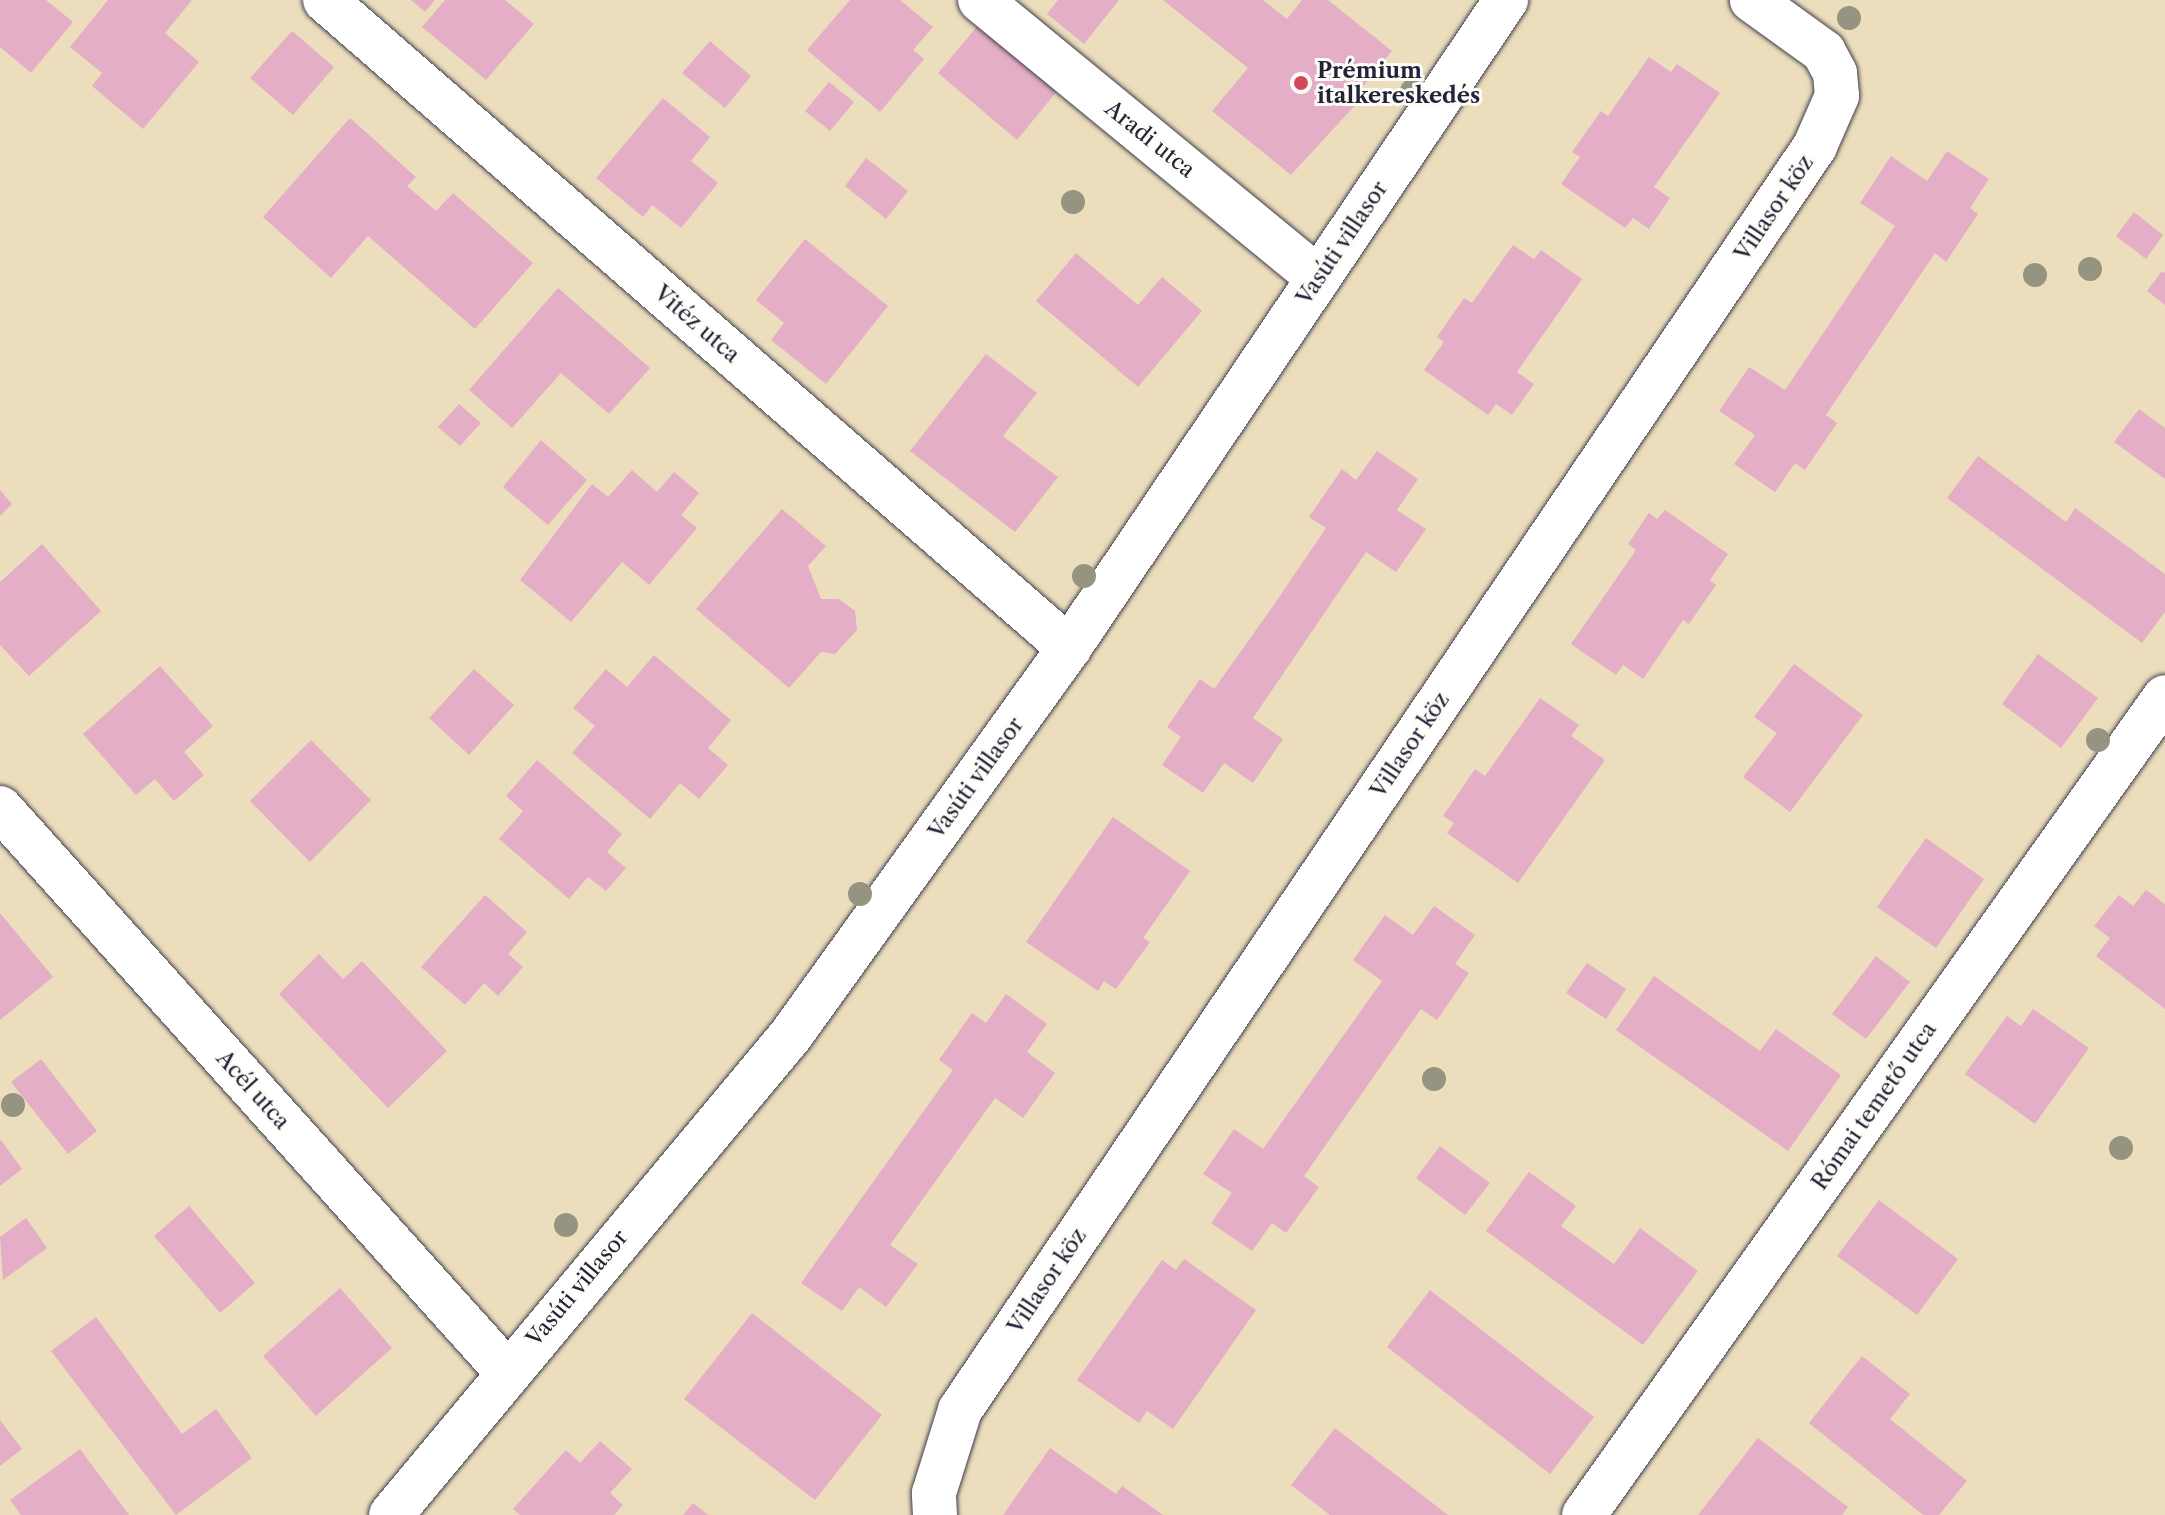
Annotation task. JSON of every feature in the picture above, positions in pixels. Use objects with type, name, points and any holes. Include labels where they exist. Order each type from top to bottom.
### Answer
[{"type":"street","name":"Vitéz utca","points":[[325,0],[1069,648]]},
{"type":"street","name":"Aradi utca","points":[[980,0],[1319,278]]},
{"type":"street","name":"Vasúti villasor","points":[[391,1515],[507,1372],[791,1035],[1069,648],[1506,0]]},
{"type":"street","name":"Villasor köz","points":[[935,1515],[934,1493],[960,1410],[1815,146],[1837,96],[1835,73],[1824,52],[1752,0]]},
{"type":"street","name":"Római temető utca","points":[[1584,1515],[2165,697]]},
{"type":"street","name":"Acél utca","points":[[0,808],[507,1372]]},
{"type":"building","points":[[0,0],[46,0],[73,22],[31,73],[0,47]]},
{"type":"building","points":[[108,0],[192,0],[165,33],[199,62],[143,129],[92,86],[102,73],[70,47]]},
{"type":"building","points":[[411,0],[435,0],[425,12]]},
{"type":"building","points":[[445,0],[505,0],[534,24],[486,80],[422,27]]},
{"type":"building","points":[[850,0],[900,0],[933,27],[913,50],[924,59],[880,112],[807,50]]},
{"type":"building","points":[[1058,0],[1119,0],[1084,44],[1047,14]]},
{"type":"building","name":"Prémium italkereskedés","points":[[1163,0],[1263,0],[1287,19],[1302,0],[1328,0],[1392,51],[1354,97],[1359,101],[1291,175],[1212,111],[1248,68]]},
{"type":"building","points":[[980,23],[1058,90],[1017,140],[938,73]]},
{"type":"building","points":[[292,31],[334,67],[293,115],[250,78]]},
{"type":"building","points":[[710,41],[751,76],[725,108],[682,73]]},
{"type":"building","points":[[1649,57],[1671,72],[1677,64],[1720,93],[1654,187],[1670,198],[1649,229],[1633,218],[1625,228],[1561,184],[1580,157],[1572,152],[1601,111],[1608,116]]},
{"type":"building","points":[[829,82],[854,102],[830,131],[805,111]]},
{"type":"building","points":[[663,98],[710,137],[691,161],[718,183],[681,228],[652,205],[643,217],[596,178]]},
{"type":"building","points":[[350,118],[416,177],[407,186],[436,211],[453,193],[533,263],[475,329],[368,236],[331,278],[263,217]]},
{"type":"building","points":[[1947,151],[1989,179],[1970,208],[1978,214],[1946,262],[1935,253],[1826,415],[1837,423],[1805,470],[1795,463],[1775,492],[1734,464],[1755,435],[1719,411],[1749,367],[1785,390],[1895,226],[1860,203],[1891,156],[1927,181]]},
{"type":"building","points":[[866,158],[908,191],[886,219],[845,186]]},
{"type":"building","points":[[2134,212],[2163,235],[2146,259],[2116,236]]},
{"type":"building","points":[[805,239],[888,306],[826,384],[771,340],[784,323],[756,300]]},
{"type":"building","points":[[1513,245],[1534,259],[1541,250],[1582,279],[1517,372],[1534,384],[1512,415],[1496,404],[1488,415],[1424,370],[1444,342],[1437,337],[1464,298],[1472,303]]},
{"type":"building","points":[[1076,253],[1138,305],[1162,277],[1202,311],[1138,387],[1036,301]]},
{"type":"building","points":[[2162,271],[2165,273],[2165,305],[2147,291]]},
{"type":"building","points":[[558,288],[650,368],[609,414],[561,373],[512,428],[469,390]]},
{"type":"building","points":[[986,354],[1037,393],[1003,436],[1058,477],[1015,532],[910,451]]},
{"type":"building","points":[[459,404],[481,423],[460,446],[438,427]]},
{"type":"building","points":[[2139,409],[2165,428],[2165,479],[2114,442]]},
{"type":"building","points":[[541,440],[587,480],[548,525],[503,487]]},
{"type":"building","points":[[1377,451],[1418,479],[1397,510],[1426,529],[1396,572],[1366,552],[1253,718],[1283,739],[1253,783],[1224,763],[1203,793],[1162,765],[1181,737],[1167,727],[1200,679],[1214,689],[1326,528],[1309,517],[1342,469],[1356,480]]},
{"type":"building","points":[[1978,456],[2066,522],[2075,508],[2165,574],[2165,612],[2142,643],[1947,498]]},
{"type":"building","points":[[632,470],[657,492],[674,472],[699,493],[681,515],[697,528],[649,585],[622,562],[571,622],[520,580],[592,484],[608,497]]},
{"type":"building","points":[[0,490],[12,504],[0,516]]},
{"type":"building","points":[[782,509],[826,546],[808,566],[821,599],[839,599],[855,611],[857,630],[835,654],[821,652],[789,688],[696,609]]},
{"type":"building","points":[[1665,510],[1728,554],[1710,580],[1716,585],[1689,624],[1683,620],[1643,679],[1623,665],[1616,675],[1571,644],[1636,550],[1628,544],[1649,513],[1657,519]]},
{"type":"building","points":[[42,544],[101,611],[29,676],[0,645],[0,582]]},
{"type":"building","points":[[2038,654],[2098,698],[2061,748],[2002,704]]},
{"type":"building","points":[[654,655],[731,720],[708,748],[728,765],[699,799],[680,783],[650,819],[572,753],[595,726],[573,708],[606,669],[627,687]]},
{"type":"building","points":[[1794,664],[1863,715],[1790,812],[1743,777],[1777,733],[1754,717]]},
{"type":"building","points":[[160,666],[213,726],[184,752],[204,775],[174,801],[155,779],[136,795],[83,734]]},
{"type":"building","points":[[474,669],[514,705],[469,755],[429,718]]},
{"type":"building","points":[[1540,698],[1579,725],[1571,736],[1605,760],[1518,883],[1447,833],[1454,823],[1443,816],[1475,769],[1485,776]]},
{"type":"building","points":[[311,740],[371,800],[310,862],[250,801]]},
{"type":"building","points":[[537,760],[622,834],[607,852],[626,868],[606,891],[588,877],[569,899],[499,839],[523,811],[506,796]]},
{"type":"building","points":[[1113,817],[1190,871],[1143,938],[1150,942],[1116,989],[1104,981],[1098,991],[1026,942]]},
{"type":"building","points":[[1926,838],[1984,879],[1936,948],[1877,907]]},
{"type":"building","points":[[2146,890],[2165,904],[2165,1009],[2096,956],[2110,938],[2094,926],[2119,895],[2133,906]]},
{"type":"building","points":[[485,895],[527,932],[508,954],[523,967],[498,996],[484,983],[465,1005],[421,967]]},
{"type":"building","points":[[1434,906],[1475,935],[1455,964],[1469,973],[1437,1020],[1421,1009],[1304,1176],[1319,1187],[1286,1233],[1272,1223],[1252,1251],[1211,1223],[1232,1193],[1203,1174],[1234,1129],[1263,1149],[1382,981],[1353,960],[1385,915],[1413,935]]},
{"type":"building","points":[[0,913],[53,977],[0,1020]]},
{"type":"building","points":[[319,954],[343,979],[362,961],[447,1051],[388,1108],[279,994]]},
{"type":"building","points":[[1876,956],[1910,982],[1866,1039],[1832,1014]]},
{"type":"building","points":[[1587,963],[1626,989],[1606,1019],[1566,993]]},
{"type":"building","points":[[1654,976],[1760,1051],[1776,1029],[1841,1075],[1788,1151],[1616,1030]]},
{"type":"building","points":[[1006,994],[1047,1024],[1027,1052],[1055,1073],[1023,1118],[995,1098],[890,1245],[918,1264],[886,1307],[859,1287],[842,1311],[801,1283],[953,1070],[939,1060],[972,1013],[986,1023]]},
{"type":"building","points":[[2033,1009],[2089,1048],[2035,1124],[1965,1074],[2007,1016],[2021,1026]]},
{"type":"building","points":[[41,1059],[97,1131],[68,1154],[11,1082]]},
{"type":"building","points":[[0,1139],[22,1169],[0,1186]]},
{"type":"building","points":[[1440,1146],[1490,1183],[1465,1215],[1416,1178]]},
{"type":"building","points":[[1529,1172],[1576,1206],[1561,1226],[1614,1264],[1640,1228],[1698,1271],[1643,1345],[1486,1231]]},
{"type":"building","points":[[1879,1200],[1958,1259],[1917,1315],[1837,1256]]},
{"type":"building","points":[[189,1206],[255,1283],[220,1313],[154,1236]]},
{"type":"building","points":[[26,1218],[47,1248],[3,1280],[0,1237]]},
{"type":"building","points":[[1184,1259],[1256,1310],[1173,1429],[1147,1411],[1139,1423],[1077,1380],[1162,1260],[1176,1270]]},
{"type":"building","points":[[340,1288],[392,1348],[316,1416],[263,1356]]},
{"type":"building","points":[[1430,1290],[1594,1417],[1550,1474],[1387,1347]]},
{"type":"building","points":[[752,1313],[882,1415],[815,1500],[684,1399]]},
{"type":"building","points":[[96,1317],[182,1434],[216,1409],[252,1458],[176,1515],[51,1351]]},
{"type":"building","points":[[1862,1356],[1910,1394],[1890,1419],[1967,1481],[1939,1515],[1923,1515],[1809,1423]]},
{"type":"building","points":[[0,1420],[22,1449],[0,1466]]},
{"type":"building","points":[[1335,1428],[1448,1515],[1330,1515],[1291,1485]]},
{"type":"building","points":[[1758,1438],[1848,1507],[1842,1515],[1698,1515]]},
{"type":"building","points":[[600,1441],[632,1469],[610,1493],[623,1505],[614,1515],[520,1515],[513,1509],[566,1450],[580,1463]]},
{"type":"building","points":[[1050,1448],[1116,1494],[1122,1486],[1163,1515],[1003,1515]]},
{"type":"building","points":[[80,1449],[129,1515],[21,1515],[10,1500]]},
{"type":"building","points":[[693,1503],[708,1515],[683,1515]]},
{"type":"place","name":"Prémium italkereskedés","points":[[1301,83]]}]
